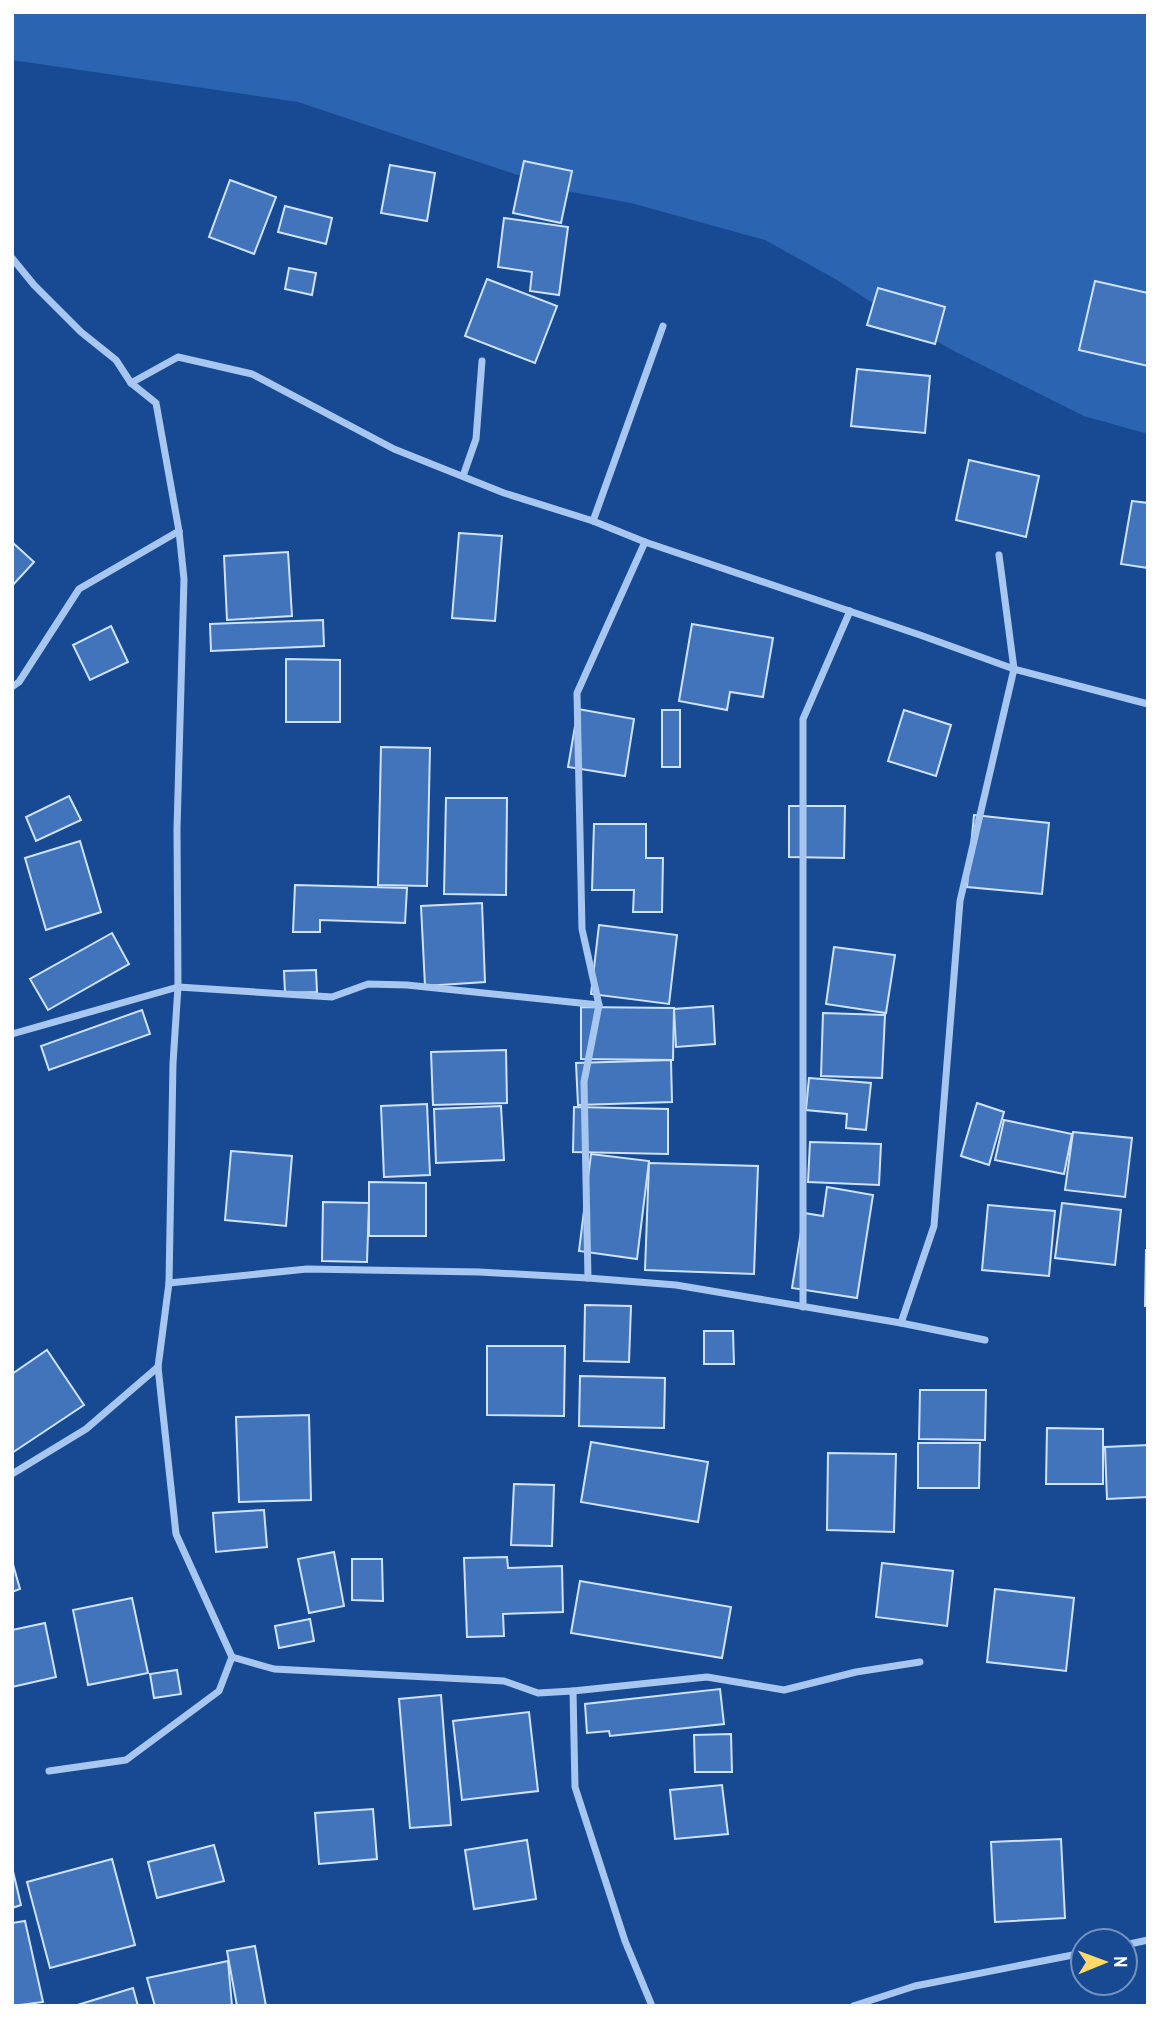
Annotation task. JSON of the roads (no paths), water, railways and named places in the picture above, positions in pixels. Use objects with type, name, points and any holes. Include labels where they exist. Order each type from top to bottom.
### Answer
[{"type":"street","points":[[12,258],[34,285],[81,332],[116,360],[131,383],[156,402],[179,531],[184,579],[177,829],[178,987],[173,1063],[169,1283],[159,1367],[176,1534],[232,1657],[219,1691],[126,1760],[49,1771]]},
{"type":"street","points":[[593,521],[663,326]]},
{"type":"street","points":[[131,383],[178,357],[252,374],[394,449],[505,493],[593,521],[645,542],[1014,669],[1148,704]]},
{"type":"street","points":[[463,476],[476,439],[482,361]]},
{"type":"street","points":[[12,687],[19,682],[79,589],[179,531]]},
{"type":"street","points":[[588,1278],[584,1082],[598,1005],[582,929],[578,693],[645,542]]},
{"type":"street","points":[[901,1322],[933,1226],[960,901],[1014,669],[999,555]]},
{"type":"street","points":[[803,1307],[803,719],[850,611]]},
{"type":"street","points":[[12,1034],[178,987],[332,997],[368,984],[407,985],[598,1005]]},
{"type":"street","points":[[169,1283],[307,1269],[479,1272],[588,1278],[676,1285],[901,1322],[985,1340]]},
{"type":"street","points":[[12,1474],[86,1429],[159,1367]]},
{"type":"street","points":[[232,1657],[274,1669],[504,1682],[538,1693],[707,1677],[784,1690],[856,1672],[920,1662]]},
{"type":"street","points":[[573,1691],[575,1787],[625,1941],[652,2006]]},
{"type":"street","points":[[853,2006],[915,1986],[1069,1956]]}]
